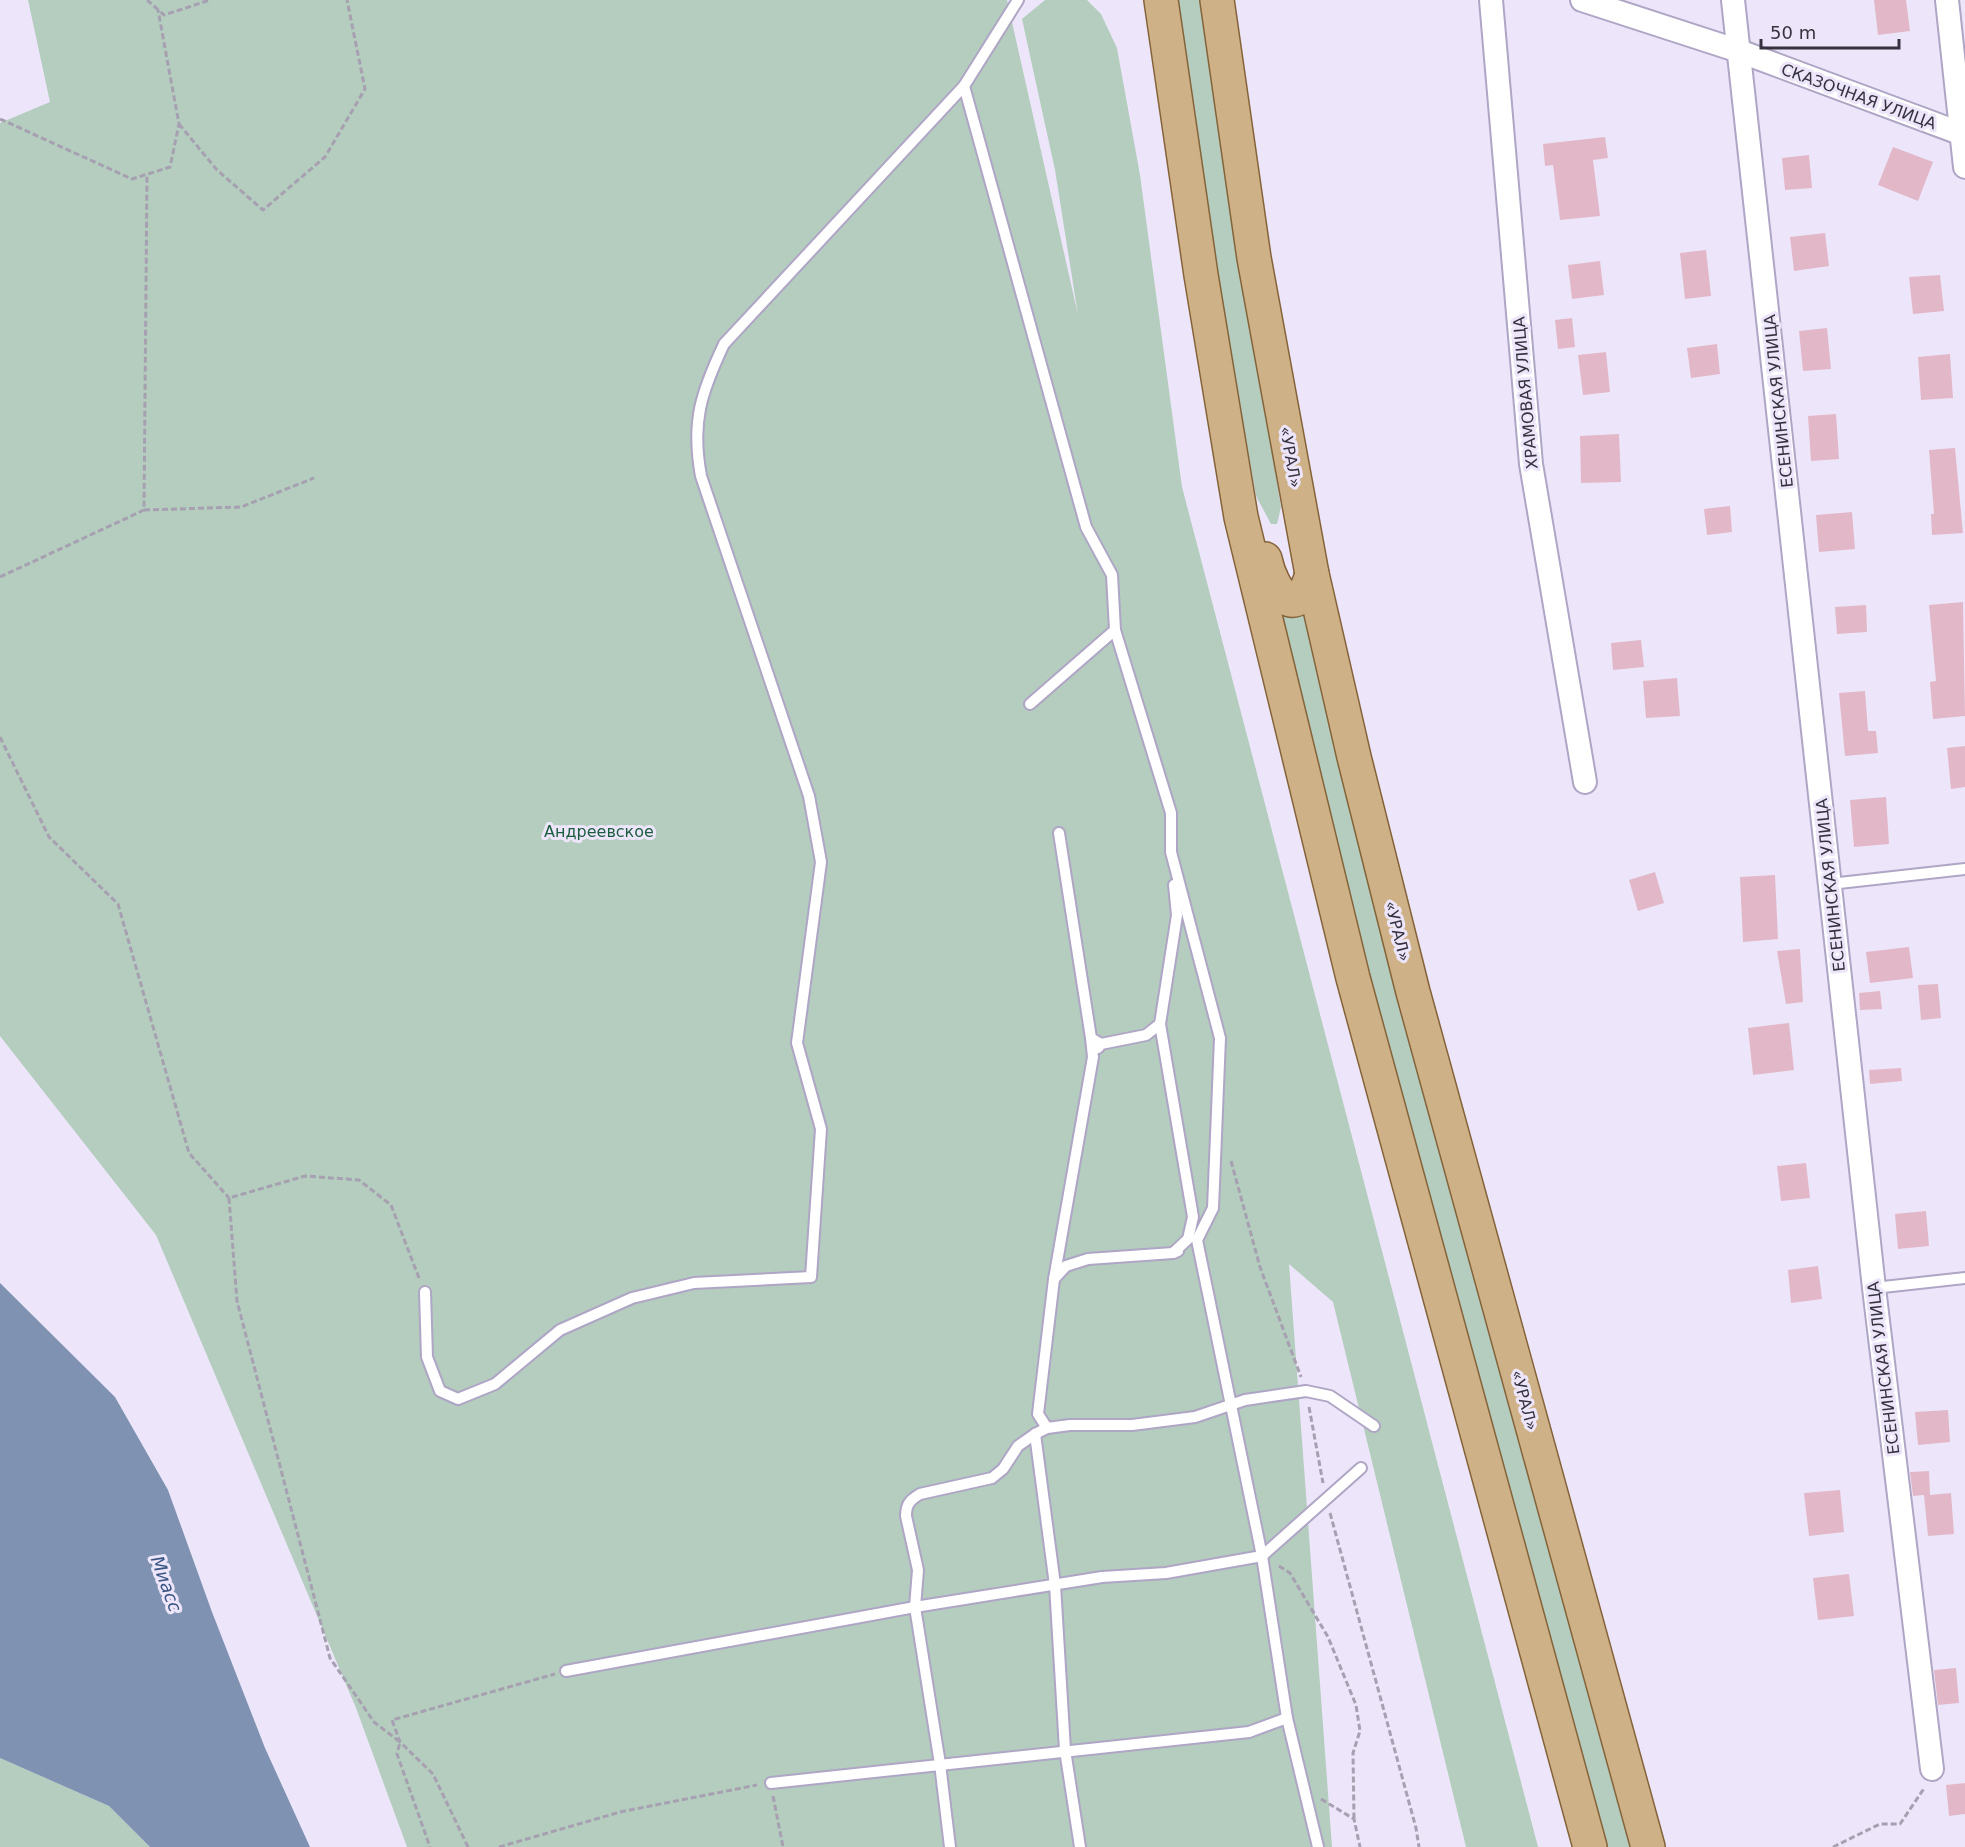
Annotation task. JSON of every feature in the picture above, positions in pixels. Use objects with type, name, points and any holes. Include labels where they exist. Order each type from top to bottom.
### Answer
[{"type":"main road","points":[[1161,0],[1220,396],[1241,517],[1353,978],[1590,1847]]},
{"type":"main road","name":"«УРАЛ»","points":[[1229,1],[1229,81],[1254,258],[1312,574],[1356,768],[1413,992],[1648,1847]]},
{"type":"main road","points":[[1220,396],[1231,406],[1238,423],[1267,568],[1274,589],[1283,597],[1292,599],[1302,596],[1308,589],[1312,574]]},
{"type":"street","name":"ХРАМОВАЯ УЛИЦА","points":[[1491,0],[1531,464],[1585,782]]},
{"type":"street","name":"СКАЗОЧНАЯ УЛИЦА","points":[[1582,0],[1740,51],[1963,135]]},
{"type":"street","name":"ЕСЕНИНСКАЯ УЛИЦА","points":[[1733,0],[1874,1288],[1932,1768]]},
{"type":"street","points":[[1947,0],[1965,167]]},
{"type":"lane","points":[[425,1292],[428,1357],[440,1390],[458,1399],[495,1384],[560,1330],[632,1298],[694,1283],[811,1277],[821,1129],[797,1043],[821,862],[809,796],[701,476],[696,444],[704,387],[724,344],[964,86],[1018,0]]},
{"type":"lane","points":[[1149,0],[1165,34]]},
{"type":"lane","points":[[964,86],[1086,527],[1112,575],[1115,630],[1171,813],[1170,852],[1177,915],[1160,1024],[1193,1217],[1188,1239],[1173,1253]]},
{"type":"lane","points":[[1030,704],[1115,630]]},
{"type":"lane","points":[[1047,1428],[1038,1414],[1054,1279],[1096,1041],[1059,833]]},
{"type":"lane","points":[[1054,1279],[1066,1266],[1088,1259],[1173,1253],[1197,1240],[1213,1208],[1220,1038],[1170,852]]},
{"type":"lane","points":[[1830,884],[1965,869]]},
{"type":"lane","points":[[1096,1041],[1146,1035],[1160,1024]]},
{"type":"lane","points":[[1197,1240],[1262,1557],[1287,1718],[1318,1847]]},
{"type":"lane","points":[[1874,1288],[1965,1278]]},
{"type":"lane","points":[[950,1847],[940,1764],[915,1607],[918,1570],[906,1516],[906,1506],[910,1500],[920,1494],[992,1478],[1003,1469],[1018,1446],[1047,1428],[1070,1425],[1143,1424],[1196,1417],[1231,1404],[1306,1391],[1330,1396],[1374,1426]]},
{"type":"lane","points":[[1035,1434],[1055,1585],[1065,1750],[1080,1847]]},
{"type":"lane","points":[[566,1671],[915,1607],[1102,1577],[1166,1573],[1262,1557],[1361,1468]]},
{"type":"lane","points":[[771,1783],[1249,1732],[1287,1718]]},
{"type":"path","points":[[147,0],[164,15],[210,0]]},
{"type":"path","points":[[179,124],[217,170],[262,210],[325,157],[365,89],[347,0]]},
{"type":"path","points":[[0,119],[132,179],[170,167],[179,124],[158,10]]},
{"type":"path","points":[[144,510],[147,174]]},
{"type":"path","points":[[0,577],[144,510],[241,507],[314,478]]},
{"type":"path","points":[[0,737],[49,837],[118,904],[189,1153],[229,1198],[237,1301],[330,1658],[374,1722],[400,1742],[433,1774],[468,1847]]},
{"type":"path","points":[[1229,1150],[1260,1267],[1306,1391],[1326,1498],[1416,1828],[1419,1847]]},
{"type":"path","points":[[229,1198],[305,1176],[359,1180],[391,1205],[425,1292]]},
{"type":"path","points":[[1262,1557],[1290,1573],[1328,1637],[1356,1705],[1360,1731],[1353,1754],[1354,1819],[1360,1847]]},
{"type":"path","points":[[430,1847],[397,1754],[400,1742],[392,1720],[566,1671]]},
{"type":"path","points":[[1833,1847],[1881,1824],[1900,1824],[1922,1795],[1932,1768]]},
{"type":"path","points":[[498,1847],[620,1812],[771,1783],[783,1847]]},
{"type":"path","points":[[1304,1788],[1354,1819]]},
{"type":"green space","name":"Андреевское","points":[[28,0],[1007,0],[1078,315],[1055,170],[1022,19],[1045,0],[1087,0],[1101,14],[1117,48],[1140,175],[1182,487],[1538,1847],[1466,1847],[1333,1302],[1289,1264],[1332,1847],[407,1847],[356,1708],[156,1235],[0,1036],[0,123],[50,102]]},
{"type":"green space","points":[[1178,0],[1206,0],[1248,305],[1281,507],[1277,524],[1271,524],[1256,496],[1213,255]]},
{"type":"green space","points":[[1301,607],[1312,627],[1635,1847],[1601,1847],[1477,1396],[1279,631],[1283,610]]},
{"type":"green space","points":[[0,1758],[109,1806],[150,1847],[0,1847]]},
{"type":"water","name":"Миасс","points":[[0,1283],[115,1397],[168,1490],[265,1748],[310,1847],[150,1847],[109,1806],[0,1758]]},
{"type":"building","points":[[1874,0],[1906,0],[1910,31],[1878,35]]},
{"type":"building","points":[[1605,137],[1608,158],[1593,160],[1600,216],[1560,220],[1553,165],[1545,166],[1543,144]]},
{"type":"building","points":[[1893,147],[1933,162],[1918,201],[1878,185]]},
{"type":"building","points":[[1809,155],[1812,188],[1785,190],[1782,158]]},
{"type":"building","points":[[1825,233],[1829,266],[1794,271],[1790,237]]},
{"type":"building","points":[[1706,250],[1711,296],[1685,299],[1680,253]]},
{"type":"building","points":[[1600,261],[1604,295],[1572,299],[1568,265]]},
{"type":"building","points":[[1940,275],[1944,311],[1913,314],[1909,277]]},
{"type":"building","points":[[1572,318],[1575,347],[1558,349],[1555,320]]},
{"type":"building","points":[[1827,328],[1831,369],[1803,371],[1799,331]]},
{"type":"building","points":[[1717,344],[1720,374],[1691,378],[1687,348]]},
{"type":"building","points":[[1606,352],[1610,392],[1583,395],[1578,355]]},
{"type":"building","points":[[1950,354],[1953,398],[1921,400],[1918,357]]},
{"type":"building","points":[[1836,414],[1839,459],[1811,461],[1808,416]]},
{"type":"building","points":[[1619,434],[1621,482],[1581,483],[1580,436]]},
{"type":"building","points":[[1955,448],[1963,533],[1932,535],[1931,514],[1934,514],[1929,450]]},
{"type":"building","points":[[1730,506],[1732,532],[1707,535],[1704,509]]},
{"type":"building","points":[[1852,512],[1855,549],[1819,552],[1816,515]]},
{"type":"building","points":[[1963,602],[1965,716],[1933,719],[1930,682],[1936,681],[1929,605]]},
{"type":"building","points":[[1866,605],[1867,632],[1837,634],[1835,607]]},
{"type":"building","points":[[1641,640],[1644,667],[1613,670],[1611,643]]},
{"type":"building","points":[[1677,678],[1680,716],[1646,718],[1643,681]]},
{"type":"building","points":[[1865,691],[1868,731],[1876,731],[1878,753],[1845,756],[1839,693]]},
{"type":"building","points":[[1965,746],[1965,787],[1951,789],[1947,748]]},
{"type":"building","points":[[1886,797],[1889,844],[1854,847],[1850,800]]},
{"type":"building","points":[[1655,872],[1664,903],[1638,911],[1629,880]]},
{"type":"building","points":[[1775,875],[1778,939],[1743,942],[1740,877]]},
{"type":"building","points":[[1909,947],[1913,978],[1870,983],[1866,952]]},
{"type":"building","points":[[1800,949],[1803,1002],[1786,1004],[1777,951]]},
{"type":"building","points":[[1938,984],[1941,1018],[1921,1020],[1918,985]]},
{"type":"building","points":[[1880,991],[1882,1009],[1860,1010],[1859,993]]},
{"type":"building","points":[[1789,1023],[1794,1070],[1753,1075],[1748,1028]]},
{"type":"building","points":[[1901,1068],[1902,1081],[1870,1084],[1869,1070]]},
{"type":"building","points":[[1806,1163],[1810,1198],[1781,1201],[1777,1166]]},
{"type":"building","points":[[1926,1211],[1929,1246],[1898,1249],[1895,1214]]},
{"type":"building","points":[[1818,1266],[1822,1299],[1791,1303],[1788,1270]]},
{"type":"building","points":[[1948,1410],[1950,1442],[1918,1445],[1915,1412]]},
{"type":"building","points":[[1929,1471],[1930,1495],[1951,1493],[1954,1534],[1928,1536],[1924,1495],[1913,1496],[1910,1472]]},
{"type":"building","points":[[1840,1490],[1844,1532],[1809,1536],[1804,1493]]},
{"type":"building","points":[[1849,1574],[1854,1616],[1818,1620],[1813,1578]]},
{"type":"building","points":[[1956,1668],[1959,1703],[1938,1705],[1934,1670]]},
{"type":"building","points":[[1965,1783],[1965,1814],[1949,1816],[1946,1785]]}]
